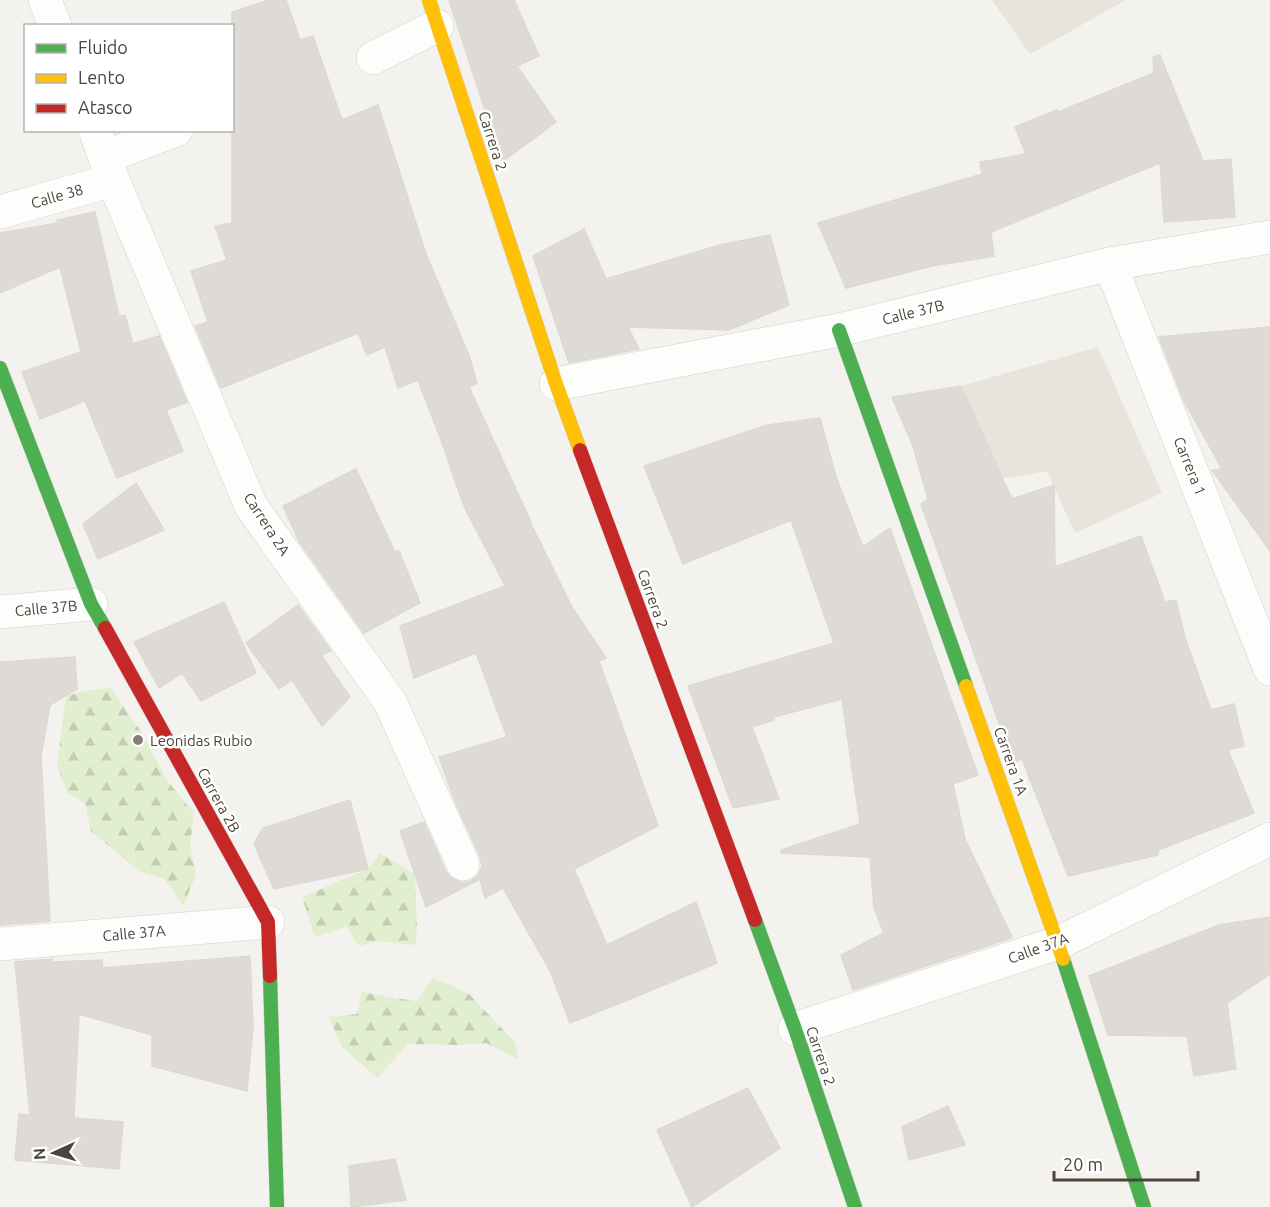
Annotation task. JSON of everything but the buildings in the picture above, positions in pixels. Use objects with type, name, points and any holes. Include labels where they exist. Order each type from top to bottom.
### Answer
[{"type":"street","points":[[45,0],[54,24]]},
{"type":"street","points":[[373,58],[433,13]]},
{"type":"street","name":"Carrera 2","points":[[433,13],[555,384],[795,1029],[855,1207]]},
{"type":"street","name":"Calle 38","points":[[0,212],[104,156],[170,132]]},
{"type":"street","name":"Carrera 2A","points":[[104,156],[251,506],[390,702],[463,864]]},
{"type":"street","name":"Calle 37B","points":[[555,384],[839,330],[1110,264],[1270,237]]},
{"type":"street","name":"Carrera 1","points":[[1110,264],[1270,669]]},
{"type":"street","name":"Carrera 1A","points":[[839,330],[1058,943],[1143,1207]]},
{"type":"street","name":"Carrera 2B","points":[[0,368],[92,604],[268,922],[276,1207]]},
{"type":"street","name":"Calle 37B","points":[[0,612],[92,604]]},
{"type":"street","name":"Calle 37A","points":[[795,1029],[1058,943],[1270,839]]},
{"type":"street","name":"Calle 37A","points":[[0,944],[268,922]]},
{"type":"shaded area","points":[[992,0],[1126,0],[1030,54]]},
{"type":"shaded area","points":[[1098,347],[1162,493],[1075,533],[1047,471],[1001,479],[961,386]]},
{"type":"green space","points":[[111,688],[144,736],[166,779],[194,813],[190,846],[196,875],[183,906],[165,879],[140,872],[91,831],[85,804],[67,792],[57,765],[66,696]]},
{"type":"green space","points":[[380,853],[415,874],[416,945],[377,941],[359,946],[346,927],[315,937],[302,897],[368,869]]},
{"type":"green space","points":[[433,978],[468,993],[514,1041],[519,1060],[486,1043],[408,1044],[377,1078],[342,1047],[329,1017],[357,1014],[362,992],[416,1001]]},
{"type":"traffic: fast","points":[[839,330],[966,686]]},
{"type":"traffic: fast","points":[[0,368],[91,604],[105,628]]},
{"type":"traffic: fast","points":[[755,920],[795,1029],[855,1207]]},
{"type":"traffic: fast","points":[[1063,959],[1144,1207]]},
{"type":"traffic: fast","points":[[270,976],[277,1207]]},
{"type":"traffic: slow","points":[[429,0],[580,450]]},
{"type":"traffic: slow","points":[[966,686],[1063,959]]},
{"type":"traffic: jam","points":[[580,450],[755,920]]},
{"type":"traffic: jam","points":[[105,628],[268,922],[270,976]]},
{"type":"place","name":"Leonidas Rubio","points":[[138,740]]}]
